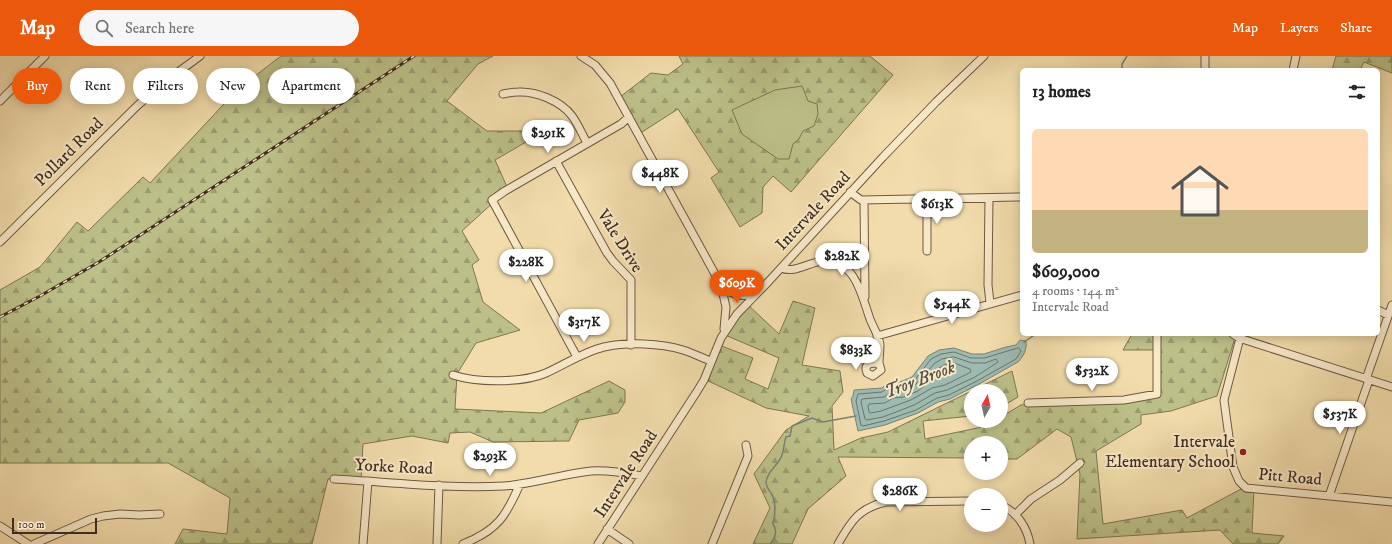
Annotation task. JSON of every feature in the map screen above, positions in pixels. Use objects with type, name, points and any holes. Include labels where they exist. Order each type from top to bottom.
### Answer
[{"type":"street","points":[[0,101],[45,56]]},
{"type":"street","name":"Pollard Road","points":[[0,242],[138,105],[166,81],[200,56]]},
{"type":"street","points":[[581,56],[595,65],[606,77],[721,285],[725,299],[726,315],[725,326],[721,338]]},
{"type":"street","name":"Intervale Road","points":[[598,544],[700,386],[721,338],[737,314],[936,102],[984,56]]},
{"type":"street","points":[[1205,56],[1205,68]]},
{"type":"street","points":[[1293,68],[1296,56]]},
{"type":"street","points":[[503,94],[519,92],[528,93],[549,99],[561,106],[571,115],[587,143]]},
{"type":"street","points":[[577,357],[492,200],[621,124],[629,117]]},
{"type":"street","name":"Vale Drive","points":[[556,161],[607,253],[630,280],[632,345]]},
{"type":"street","points":[[850,192],[861,200],[1020,197]]},
{"type":"street","points":[[989,198],[988,285],[990,303]]},
{"type":"street","points":[[927,251],[928,199]]},
{"type":"street","points":[[864,200],[865,304]]},
{"type":"street","points":[[781,268],[787,270],[796,269],[819,261],[838,263],[844,266],[852,275],[880,344],[879,363]]},
{"type":"street","points":[[721,285],[729,293],[736,295],[749,296],[759,291]]},
{"type":"street","points":[[877,336],[1020,296]]},
{"type":"street","points":[[1329,496],[1392,305]]},
{"type":"street","points":[[1380,311],[1388,315]]},
{"type":"street","points":[[1028,403],[1124,400],[1157,394],[1157,336]]},
{"type":"street","points":[[1236,336],[1392,387]]},
{"type":"street","name":"Pitt Road","points":[[1240,338],[1224,400],[1233,467],[1239,481],[1246,488],[1392,502]]},
{"type":"street","points":[[453,375],[466,379],[504,380],[535,377],[593,350],[606,347],[632,345],[652,345],[672,348],[711,361]]},
{"type":"street","points":[[712,544],[748,456],[746,444]]},
{"type":"street","points":[[1015,515],[1080,463]]},
{"type":"street","name":"Yorke Road","points":[[334,479],[439,485],[492,486],[520,484],[590,471],[604,470],[642,476]]},
{"type":"street","points":[[363,544],[368,481]]},
{"type":"street","points":[[463,544],[485,534],[498,524],[511,506],[520,484]]},
{"type":"street","points":[[437,544],[439,485]]},
{"type":"street","points":[[838,544],[849,524],[857,515],[877,504],[886,502],[964,502]]},
{"type":"street","points":[[1008,510],[1015,515],[1027,532],[1030,544]]},
{"type":"street","points":[[34,544],[91,519],[103,516],[120,514],[160,514]]},
{"type":"street","points":[[0,526],[28,544]]},
{"type":"street","points":[[608,530],[629,544]]},
{"type":"green space","points":[[281,56],[493,56],[478,64],[447,101],[487,131],[528,131],[533,138],[495,160],[508,189],[462,231],[479,260],[472,265],[483,302],[520,330],[476,343],[457,374],[455,409],[541,413],[609,381],[625,390],[625,402],[618,413],[579,420],[569,441],[493,442],[470,432],[450,433],[448,443],[412,436],[363,444],[361,481],[328,479],[312,544],[175,544],[183,529],[227,534],[230,498],[168,463],[0,463],[0,290],[40,267],[77,222],[88,231],[143,177],[150,183],[224,104],[260,104],[260,72]]},
{"type":"green space","points":[[679,56],[870,56],[893,75],[791,192],[773,176],[763,187],[762,213],[740,227],[711,178],[719,172],[678,109],[639,134],[620,97],[651,73],[668,75],[683,64]]},
{"type":"green space","points":[[1336,56],[1392,56],[1392,73],[1364,62],[1361,68],[1333,68]]},
{"type":"green space","points":[[802,86],[808,101],[817,104],[818,114],[814,126],[803,131],[799,139],[793,144],[789,159],[778,159],[742,134],[732,110],[775,90]]},
{"type":"green space","points":[[793,301],[815,308],[802,365],[840,371],[843,392],[832,406],[834,450],[861,438],[888,432],[964,394],[964,417],[923,421],[925,439],[977,428],[1008,428],[1008,413],[1021,405],[1154,395],[1157,350],[1123,350],[1131,336],[1249,336],[1248,341],[1235,338],[1217,396],[1171,411],[1141,415],[1141,424],[1096,451],[1103,524],[1182,510],[1187,518],[1241,489],[1254,489],[1252,533],[1284,536],[1278,544],[1233,544],[1220,530],[1077,539],[1080,474],[1071,437],[1057,429],[1017,459],[1008,459],[1008,436],[964,436],[964,458],[838,457],[846,476],[808,509],[792,544],[753,544],[770,508],[754,474],[786,430],[809,416],[766,408],[704,379],[719,345],[753,358],[745,379],[768,389],[779,358],[725,335],[747,304],[779,334]]},
{"type":"green space","points":[[1012,371],[1018,397],[1008,403],[1008,384],[985,384]]},
{"type":"water","points":[[1020,340],[1026,341],[1025,350],[1018,362],[979,384],[964,384],[964,392],[950,399],[938,402],[918,413],[885,425],[858,431],[851,399],[854,390],[882,388],[886,384],[900,382],[912,377],[928,356],[939,350],[954,348],[972,354],[984,354],[1016,345]]},
{"type":"waterway","name":"Troy Brook","points":[[1122,68],[1122,64],[1127,56]]},
{"type":"waterway","name":"Troy Brook","points":[[1024,342],[1033,336]]},
{"type":"waterway","name":"Troy Brook","points":[[770,544],[775,535],[775,527],[773,524],[775,504],[766,482],[768,475],[783,453],[786,437],[790,436],[792,426],[812,418],[823,422],[856,416]]},
{"type":"railway","points":[[0,317],[99,262],[414,56]]},
{"type":"place","name":"Intervale Elementary School","points":[[1243,452]]}]
